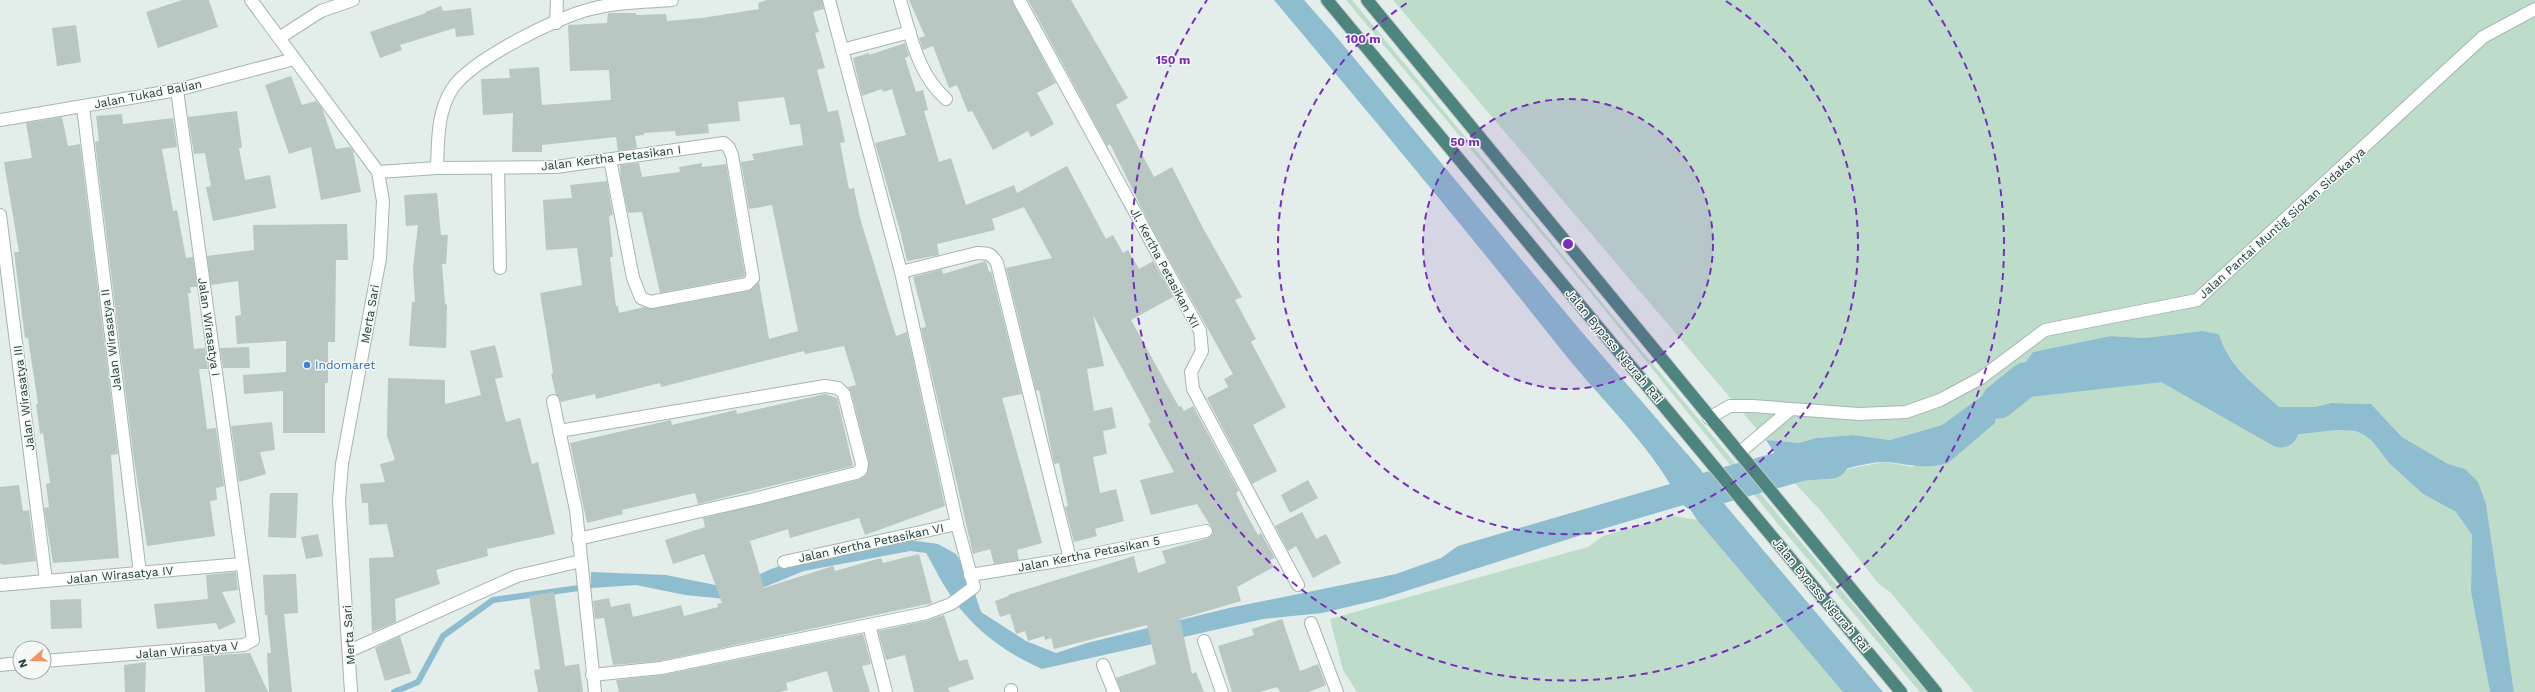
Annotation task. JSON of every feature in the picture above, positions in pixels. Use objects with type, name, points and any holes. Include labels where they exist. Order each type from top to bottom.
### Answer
[{"type":"highway","name":"Jalan Bypass Ngurah Rai","points":[[1327,0],[1901,692]]},
{"type":"highway","points":[[1367,0],[1709,418],[1936,692]]},
{"type":"street","name":"Merta Sari","points":[[251,0],[378,172],[383,201],[380,258],[342,464],[339,501],[352,686]]},
{"type":"street","points":[[280,38],[321,12],[353,0]]},
{"type":"street","points":[[556,23],[557,0]]},
{"type":"street","points":[[437,168],[439,123],[452,89],[466,74],[492,56],[556,23],[590,9],[627,3],[672,0]]},
{"type":"street","points":[[592,675],[661,668],[927,613],[951,604],[974,587],[957,524],[901,272],[829,0]]},
{"type":"street","points":[[900,0],[922,70],[934,88],[946,99]]},
{"type":"street","name":"Jl. Kertha Petasikan XII","points":[[1019,0],[1200,331],[1202,351],[1191,372],[1193,389],[1298,585]]},
{"type":"street","name":"Jalan Pantai Muntig Siokan Sidakarya","points":[[1709,418],[1730,406],[1752,406],[1859,414],[1906,412],[1940,400],[1980,378],[2045,330],[2197,300],[2483,37],[2535,9]]},
{"type":"street","points":[[842,50],[910,32]]},
{"type":"street","name":"Jalan Tukad Balian","points":[[0,120],[177,90],[294,59]]},
{"type":"street","name":"Jalan Wirasatya I","points":[[177,90],[241,564]]},
{"type":"street","name":"Jalan Wirasatya II","points":[[83,107],[140,573]]},
{"type":"street","name":"Jalan Kertha Petasikan I","points":[[378,172],[437,168],[498,169],[556,167],[610,159],[724,143],[729,148],[732,155],[754,278],[748,284],[651,302],[641,298],[633,278],[610,159]]},
{"type":"street","points":[[498,169],[500,268]]},
{"type":"street","name":"Jalan Wirasatya III","points":[[0,215],[46,581]]},
{"type":"street","points":[[901,272],[977,253],[989,253],[993,255],[997,263],[1070,559]]},
{"type":"street","points":[[560,431],[825,386],[838,388],[844,394],[862,464],[861,470],[856,473],[754,499],[578,539]]},
{"type":"street","points":[[553,401],[576,510],[592,675],[595,692]]},
{"type":"street","points":[[1741,456],[1790,410]]},
{"type":"street","name":"Jalan Kertha Petasikan VI","points":[[784,562],[957,524]]},
{"type":"street","name":"Jalan Kertha Petasikan 5","points":[[970,575],[1070,559],[1206,531]]},
{"type":"street","points":[[350,651],[516,576],[581,561]]},
{"type":"street","name":"Jalan Wirasatya IV","points":[[0,585],[241,564]]},
{"type":"street","name":"Jalan Wirasatya V","points":[[52,660],[248,644],[253,640],[253,634],[241,564]]},
{"type":"street","points":[[1312,623],[1337,692]]},
{"type":"street","points":[[869,625],[886,692]]},
{"type":"street","points":[[1204,641],[1222,692]]},
{"type":"street","points":[[0,665],[12,664]]},
{"type":"street","points":[[1103,665],[1114,692]]},
{"type":"green space","points":[[1346,0],[1352,0],[1710,433],[1927,692],[1920,692],[1778,524],[1590,292]]},
{"type":"green space","points":[[1393,0],[2535,0],[2535,692],[2514,692],[2486,504],[2465,469],[2448,464],[2402,437],[2371,404],[2331,403],[2315,407],[2279,407],[2236,366],[2224,346],[2219,334],[2202,331],[2145,338],[2110,336],[2033,352],[2023,366],[1942,425],[1890,440],[1853,435],[1816,438],[1799,443],[1766,440]]},
{"type":"green space","points":[[2195,366],[2212,374],[2252,422],[2276,436],[2336,430],[2356,431],[2364,435],[2372,441],[2389,463],[2423,494],[2456,512],[2472,535],[2471,592],[2490,692],[1974,692],[1891,593],[1878,583],[1821,511],[1791,479],[1795,472],[1803,470],[1830,472],[1885,462],[1912,467],[1995,423],[1997,415],[2019,393],[2052,369]]},
{"type":"green space","points":[[1674,516],[1697,520],[1843,692],[1357,692],[1343,670],[1330,619],[1588,547],[1603,536]]},
{"type":"water","points":[[1274,0],[1304,0],[1334,34],[1580,330],[1701,470],[1721,500],[1883,692],[1843,692],[1697,520],[1687,504],[1572,538],[1381,599],[1322,613],[1263,619],[1042,669],[1017,657],[1005,649],[982,631],[962,611],[950,595],[926,553],[910,551],[804,571],[740,597],[726,599],[685,595],[636,585],[591,588],[591,572],[666,575],[725,587],[744,582],[771,569],[796,561],[910,540],[938,544],[956,554],[969,576],[981,612],[1026,641],[1056,653],[1087,643],[1229,608],[1396,574],[1441,558],[1458,546],[1670,484],[1659,466],[1633,433],[1576,368],[1384,131]]},
{"type":"water","points":[[2202,331],[2219,334],[2223,346],[2236,366],[2279,407],[2315,407],[2331,403],[2371,404],[2402,437],[2448,464],[2465,469],[2478,482],[2486,504],[2514,692],[2490,692],[2471,592],[2472,535],[2456,512],[2423,494],[2389,463],[2372,441],[2356,431],[2336,430],[2276,437],[2252,422],[2212,374],[2195,366],[2052,369],[2019,393],[1997,415],[1995,423],[1948,463],[1940,465],[1925,466],[1880,462],[1832,471],[1795,472],[1791,479],[1766,440],[1799,443],[1816,438],[1853,435],[1890,440],[1942,425],[2023,366],[2033,352],[2110,336],[2145,338]]},
{"type":"building","points":[[182,0],[209,0],[218,27],[158,48],[146,12]]},
{"type":"building","points":[[767,0],[822,0],[824,9],[813,12],[819,32],[815,33],[825,68],[817,70],[828,112],[838,110],[845,142],[840,143],[849,189],[854,188],[860,218],[896,336],[907,332],[945,506],[865,535],[859,518],[790,538],[788,529],[750,541],[764,588],[833,566],[835,571],[881,558],[883,563],[919,554],[932,603],[660,661],[613,665],[604,618],[595,619],[593,601],[609,598],[611,607],[630,603],[633,617],[681,605],[684,616],[718,607],[717,604],[722,603],[704,554],[673,564],[665,540],[705,527],[703,518],[858,480],[867,474],[869,462],[851,392],[848,387],[856,385],[844,346],[805,354],[804,351],[661,387],[660,383],[596,399],[595,394],[561,402],[556,395],[551,374],[553,373],[540,293],[582,285],[577,248],[546,250],[543,200],[572,198],[570,185],[607,181],[613,215],[609,216],[613,257],[610,257],[616,306],[618,306],[619,313],[644,307],[652,309],[748,291],[759,282],[769,339],[798,331],[772,205],[749,209],[741,162],[754,160],[752,154],[803,145],[800,124],[790,125],[784,97],[738,102],[740,121],[708,124],[709,133],[676,136],[675,131],[644,133],[644,135],[635,136],[637,148],[618,151],[616,137],[542,145],[542,152],[512,152],[513,113],[483,115],[481,79],[510,78],[509,69],[539,67],[542,105],[611,100],[609,70],[570,71],[568,25],[607,23],[608,13],[636,13],[636,15],[666,14],[667,21],[702,18],[759,9],[758,3]]},
{"type":"building","points":[[909,0],[1012,0],[1056,83],[1037,93],[1054,124],[1031,137],[1028,131],[993,150],[972,111],[968,112],[957,85],[949,88],[933,46],[923,50],[919,38],[925,36]]},
{"type":"building","points":[[1028,0],[1071,0],[1128,98],[1116,105],[1154,177],[1172,167],[1204,230],[1242,297],[1235,300],[1256,339],[1251,342],[1286,407],[1253,425],[1277,471],[1252,484],[1207,398],[1228,387],[1224,379],[1233,374],[1150,225],[1110,144],[1107,146]]},
{"type":"building","points":[[441,6],[443,11],[471,8],[474,35],[456,37],[455,28],[400,45],[402,50],[380,58],[370,32],[426,13],[425,12]]},
{"type":"building","points":[[76,25],[81,62],[57,66],[52,28]]},
{"type":"building","points":[[905,43],[909,56],[905,58],[916,92],[923,90],[928,110],[924,111],[939,162],[951,158],[966,205],[1014,185],[1017,193],[1067,166],[1106,239],[1113,235],[1123,253],[1128,250],[1139,269],[1153,261],[1173,297],[1131,320],[1179,407],[1181,406],[1184,411],[1193,406],[1239,491],[1236,493],[1244,510],[1258,535],[1261,533],[1275,558],[1270,560],[1274,567],[1237,587],[1241,601],[1180,619],[1192,674],[1196,672],[1204,692],[1121,692],[1116,678],[1156,664],[1147,625],[1054,649],[1051,638],[1045,640],[1044,636],[1028,641],[1025,631],[1016,634],[1010,614],[1000,617],[995,601],[1009,596],[1008,595],[1134,556],[1138,573],[1166,563],[1162,551],[1208,538],[1213,534],[1213,530],[1197,504],[1151,515],[1140,480],[1174,472],[1148,424],[1151,422],[1093,315],[1104,366],[1087,369],[1094,411],[1112,407],[1116,428],[1103,431],[1107,454],[1093,457],[1100,493],[1116,489],[1124,521],[1095,529],[1097,536],[1074,542],[1065,507],[1068,506],[1059,463],[1054,464],[1039,390],[1036,391],[1006,268],[1052,258],[1024,207],[992,219],[995,230],[937,244],[939,255],[907,261],[875,143],[906,135],[892,89],[883,92],[882,89],[862,96],[853,58],[869,53],[869,55]]},
{"type":"building","points":[[291,76],[302,105],[316,101],[322,108],[336,149],[350,147],[353,151],[361,192],[321,200],[311,147],[289,154],[265,85]]},
{"type":"building","points":[[237,111],[242,148],[239,148],[245,180],[270,175],[276,208],[213,221],[206,187],[211,186],[205,153],[194,154],[188,117]]},
{"type":"building","points":[[122,114],[123,124],[173,118],[177,147],[162,149],[173,211],[177,210],[186,258],[193,257],[197,287],[190,287],[191,293],[188,293],[194,349],[205,348],[208,369],[199,369],[207,429],[216,428],[224,486],[216,488],[217,500],[210,501],[215,536],[147,546],[133,453],[95,142],[99,141],[96,116]]},
{"type":"building","points":[[62,117],[68,146],[80,144],[118,454],[111,455],[119,558],[53,563],[44,508],[49,507],[46,484],[50,483],[43,433],[40,434],[36,404],[38,404],[28,338],[25,338],[14,252],[19,252],[4,162],[32,158],[26,123]]},
{"type":"building","points":[[639,163],[642,177],[680,172],[679,167],[702,163],[702,167],[726,164],[745,275],[743,277],[660,293],[642,212],[628,213],[621,179],[620,165]]},
{"type":"building","points":[[437,193],[441,235],[448,235],[446,264],[442,264],[445,304],[447,305],[446,348],[409,346],[412,302],[415,302],[413,268],[418,225],[406,226],[404,195]]},
{"type":"building","points":[[347,224],[348,260],[336,260],[335,342],[328,342],[328,383],[325,383],[325,433],[283,433],[283,391],[244,394],[243,375],[286,372],[286,341],[237,344],[235,316],[241,315],[238,281],[211,285],[207,256],[254,250],[253,225]]},
{"type":"building","points":[[986,261],[989,272],[991,271],[1022,394],[1002,398],[1042,543],[1017,550],[1019,560],[994,564],[990,549],[973,554],[921,328],[926,327],[913,277],[942,269],[943,274]]},
{"type":"building","points":[[495,345],[503,377],[495,379],[506,422],[520,418],[532,464],[538,462],[555,534],[487,549],[488,556],[436,570],[440,584],[395,599],[396,622],[372,632],[369,558],[394,557],[387,524],[369,525],[368,503],[362,503],[360,484],[385,482],[380,464],[395,460],[387,436],[388,378],[445,380],[445,404],[481,395],[470,351]]},
{"type":"building","points":[[249,347],[250,368],[223,368],[220,348]]},
{"type":"building","points":[[825,394],[837,398],[853,466],[698,504],[695,493],[622,510],[623,514],[587,523],[570,443],[671,420],[672,425],[736,410],[737,414]]},
{"type":"building","points":[[272,422],[275,450],[260,452],[266,474],[239,482],[231,426]]},
{"type":"building","points":[[1308,480],[1318,498],[1290,513],[1281,495]]},
{"type":"building","points":[[19,485],[23,511],[29,510],[36,561],[3,565],[0,563],[0,487]]},
{"type":"building","points":[[270,493],[298,493],[296,538],[268,537]]},
{"type":"building","points":[[1302,512],[1316,539],[1326,534],[1341,563],[1313,578],[1296,546],[1288,551],[1275,526]]},
{"type":"building","points":[[318,534],[323,556],[306,559],[301,537]]},
{"type":"building","points":[[236,572],[238,590],[222,592],[236,622],[219,630],[216,623],[157,629],[154,604],[208,599],[206,575]]},
{"type":"building","points":[[296,574],[298,613],[284,614],[292,692],[269,692],[267,653],[271,653],[267,615],[265,615],[263,575]]},
{"type":"building","points":[[554,592],[565,666],[579,664],[583,692],[538,692],[534,670],[540,669],[529,596]]},
{"type":"building","points":[[81,599],[82,628],[51,629],[50,600]]},
{"type":"building","points":[[944,615],[959,661],[967,659],[974,679],[948,688],[950,692],[914,692],[905,655],[886,660],[878,631],[929,620]]},
{"type":"building","points":[[1282,619],[1300,671],[1318,664],[1326,685],[1309,692],[1280,692],[1277,687],[1260,692],[1232,692],[1218,646],[1254,635],[1252,629]]},
{"type":"building","points":[[863,634],[871,664],[862,666],[870,692],[833,692],[827,671],[786,683],[788,690],[779,692],[619,692],[616,680],[662,675]]},
{"type":"building","points":[[400,636],[411,673],[385,681],[375,648]]},
{"type":"building","points":[[250,653],[268,692],[205,692],[203,656]]},
{"type":"building","points":[[146,662],[145,692],[125,692],[124,665]]},
{"type":"waterway","points":[[1999,401],[2025,380],[2165,364],[2281,430]]},
{"type":"waterway","points":[[1696,493],[1803,463],[1831,461]]},
{"type":"waterway","points":[[394,692],[418,682],[443,636],[493,600],[586,587]]},
{"type":"place","name":"Indomaret","points":[[307,365]]}]
